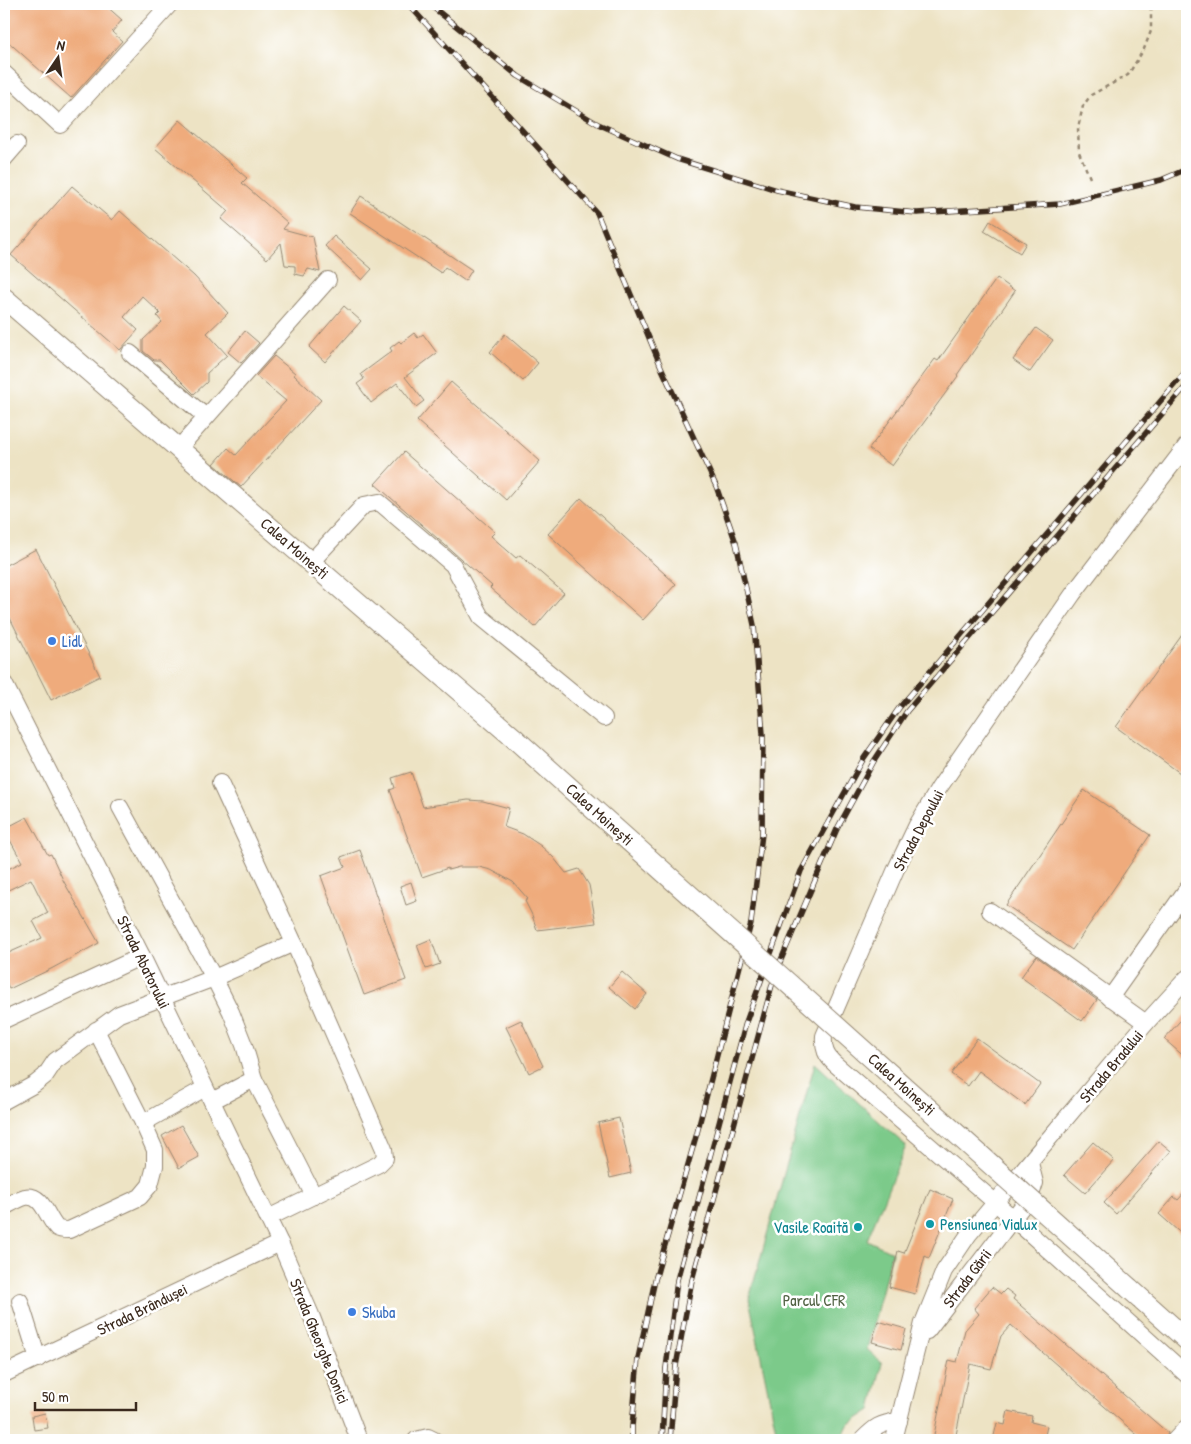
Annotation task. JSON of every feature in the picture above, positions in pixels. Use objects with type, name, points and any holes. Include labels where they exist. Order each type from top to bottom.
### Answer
[{"type":"main road","name":"Calea Moinești","points":[[4,298],[514,738],[1187,1340]]},
{"type":"street","points":[[4,73],[60,125],[170,4]]},
{"type":"street","points":[[4,159],[17,144]]},
{"type":"street","points":[[179,448],[328,280]]},
{"type":"street","points":[[130,353],[206,417]]},
{"type":"street","name":"Strada Depoului","points":[[1187,444],[1073,594],[939,788],[917,825],[896,869],[824,1036],[826,1056],[1013,1218],[1187,1375]]},
{"type":"street","points":[[310,562],[364,505],[379,502],[454,565],[481,617],[604,718]]},
{"type":"street","name":"Strada Abatorului","points":[[4,683],[142,956],[280,1242]]},
{"type":"street","points":[[220,783],[294,942],[384,1149],[385,1158],[379,1164],[268,1218]]},
{"type":"street","points":[[120,807],[214,978],[244,1045],[254,1079],[314,1196]]},
{"type":"street","points":[[1110,998],[1187,889]]},
{"type":"street","points":[[990,911],[1146,1023]]},
{"type":"street","points":[[4,1101],[35,1084],[45,1076],[55,1061],[119,1014],[214,978],[294,942]]},
{"type":"street","points":[[4,1020],[142,956]]},
{"type":"street","name":"Strada Bradului","points":[[1033,1159],[1146,1023],[1187,978]]},
{"type":"street","points":[[4,1207],[26,1197],[35,1198],[40,1202],[57,1228],[69,1230],[140,1197],[150,1185],[155,1166],[155,1150],[96,1030]]},
{"type":"street","points":[[143,1123],[209,1095],[254,1079]]},
{"type":"street","name":"Strada Gării","points":[[894,1440],[923,1324],[944,1271],[969,1234],[1033,1159]]},
{"type":"street","name":"Strada Gării","points":[[919,1340],[1031,1195],[1035,1182],[1033,1159]]},
{"type":"street","name":"Strada Brândușei","points":[[4,1374],[280,1242]]},
{"type":"street","name":"Strada Gheorghe Donici","points":[[280,1242],[311,1315],[359,1440]]},
{"type":"street","points":[[20,1301],[38,1359]]},
{"type":"street","points":[[862,1440],[875,1426],[899,1421]]},
{"type":"street","points":[[1176,1440],[1187,1427]]},
{"type":"street","points":[[416,1440],[428,1437],[434,1440]]},
{"type":"path","points":[[1090,178],[1079,152],[1078,128],[1083,106],[1091,95],[1128,75],[1144,49],[1151,31],[1152,4]]},
{"type":"green space","name":"Parcul CFR","points":[[815,1063],[906,1146],[867,1240],[892,1252],[867,1349],[882,1363],[871,1410],[848,1425],[841,1440],[778,1440],[749,1299]]},
{"type":"building","points":[[4,4],[104,4],[122,20],[112,32],[122,41],[71,98],[4,38]]},
{"type":"building","points":[[180,120],[247,178],[242,183],[288,223],[283,229],[313,237],[320,272],[308,269],[304,276],[295,274],[295,266],[285,265],[281,243],[267,259],[221,219],[228,211],[155,148]]},
{"type":"building","points":[[72,186],[112,220],[120,211],[194,276],[228,313],[207,333],[227,355],[207,373],[207,382],[194,394],[160,360],[154,360],[143,351],[143,340],[162,322],[157,316],[160,313],[142,296],[124,317],[138,330],[120,350],[11,255]]},
{"type":"building","points":[[361,196],[472,270],[465,281],[445,267],[441,273],[350,213]]},
{"type":"building","points":[[990,221],[1026,243],[1020,253],[984,231]]},
{"type":"building","points":[[334,236],[372,269],[362,280],[325,246]]},
{"type":"building","points":[[997,278],[1015,291],[958,376],[892,466],[869,449],[935,359],[938,361]]},
{"type":"building","points":[[344,306],[361,321],[325,362],[309,347]]},
{"type":"building","points":[[1036,328],[1053,340],[1030,372],[1013,360]]},
{"type":"building","points":[[245,331],[259,343],[241,363],[228,352]]},
{"type":"building","points":[[414,333],[418,338],[423,334],[437,353],[405,377],[424,401],[416,407],[397,383],[371,403],[357,384],[364,379],[361,374],[392,351],[390,348],[399,341],[401,343]]},
{"type":"building","points":[[505,334],[538,363],[523,381],[490,352]]},
{"type":"building","points":[[274,356],[295,373],[294,375],[321,400],[241,487],[214,464],[228,448],[236,455],[286,401],[256,376]]},
{"type":"building","points":[[451,382],[540,461],[506,500],[417,421]]},
{"type":"building","points":[[404,452],[495,532],[491,536],[516,558],[520,555],[564,593],[535,627],[490,588],[492,586],[375,484]]},
{"type":"building","points":[[581,498],[676,584],[643,620],[548,534]]},
{"type":"building","name":"Lidl","points":[[36,549],[100,676],[51,700],[4,606],[4,566]]},
{"type":"building","points":[[1187,628],[1187,778],[1116,727]]},
{"type":"building","points":[[411,772],[423,807],[468,800],[483,801],[509,808],[504,827],[523,834],[541,846],[566,873],[579,869],[589,885],[596,923],[537,930],[525,901],[528,899],[513,882],[491,870],[479,867],[459,867],[448,870],[448,868],[422,877],[390,790],[395,788],[392,778]]},
{"type":"building","points":[[1084,790],[1150,835],[1072,950],[1006,905]]},
{"type":"building","points":[[27,817],[48,855],[51,854],[64,882],[99,943],[9,989],[4,976],[4,955],[42,938],[33,921],[48,913],[31,879],[4,892],[4,871],[22,862],[4,829]]},
{"type":"building","points":[[360,850],[406,980],[364,995],[321,876],[345,867],[341,857]]},
{"type":"building","points":[[411,882],[417,901],[406,905],[400,886]]},
{"type":"building","points":[[431,939],[440,964],[426,969],[417,945]]},
{"type":"building","points":[[1036,956],[1097,1000],[1082,1021],[1021,977]]},
{"type":"building","points":[[622,972],[647,994],[635,1009],[609,987]]},
{"type":"building","points":[[1187,1013],[1187,1059],[1164,1039]]},
{"type":"building","points":[[521,1020],[543,1066],[529,1073],[506,1027]]},
{"type":"building","points":[[977,1038],[1040,1084],[1025,1105],[979,1071],[968,1086],[951,1074]]},
{"type":"building","points":[[619,1118],[631,1173],[610,1178],[598,1123]]},
{"type":"building","points":[[181,1125],[199,1157],[179,1168],[162,1136]]},
{"type":"building","points":[[1159,1141],[1171,1151],[1116,1214],[1104,1203]]},
{"type":"building","points":[[1093,1142],[1114,1160],[1085,1193],[1064,1175]]},
{"type":"building","points":[[930,1189],[953,1199],[929,1258],[925,1256],[915,1294],[889,1287],[898,1251],[904,1253]]},
{"type":"building","points":[[1187,1190],[1187,1239],[1159,1214],[1174,1197],[1178,1200]]},
{"type":"building","points":[[992,1287],[1001,1294],[1006,1289],[1015,1296],[1013,1299],[1168,1433],[1165,1440],[1143,1440],[1011,1325],[1001,1336],[991,1369],[970,1364],[955,1440],[933,1440],[949,1360],[957,1362],[965,1330],[979,1314],[974,1308]]},
{"type":"building","points":[[878,1321],[906,1329],[901,1350],[872,1342]]},
{"type":"building","points":[[1008,1411],[1032,1416],[1031,1422],[1047,1426],[1044,1440],[993,1440],[997,1423],[1005,1425]]},
{"type":"building","points":[[45,1413],[48,1428],[34,1430],[32,1416]]},
{"type":"railway","points":[[408,4],[597,213],[662,369],[716,486],[736,543],[754,625],[763,734],[762,834],[751,923],[697,1133],[655,1280],[638,1358],[632,1440]]},
{"type":"railway","points":[[429,4],[518,76],[598,124],[677,159],[777,190],[855,207],[917,213],[1060,204],[1161,180],[1187,169]]},
{"type":"railway","points":[[662,1440],[666,1368],[677,1280],[746,1022],[801,871],[864,758],[899,708],[1187,370]]},
{"type":"railway","points":[[670,1440],[676,1366],[692,1280],[775,974],[837,829],[874,761],[907,711],[1187,385]]},
{"type":"place","name":"Lidl","points":[[52,641]]},
{"type":"place","name":"Pensiunea Vialux","points":[[930,1224]]},
{"type":"place","name":"Vasile Roaită","points":[[858,1227]]},
{"type":"place","name":"Skuba","points":[[352,1312]]}]
